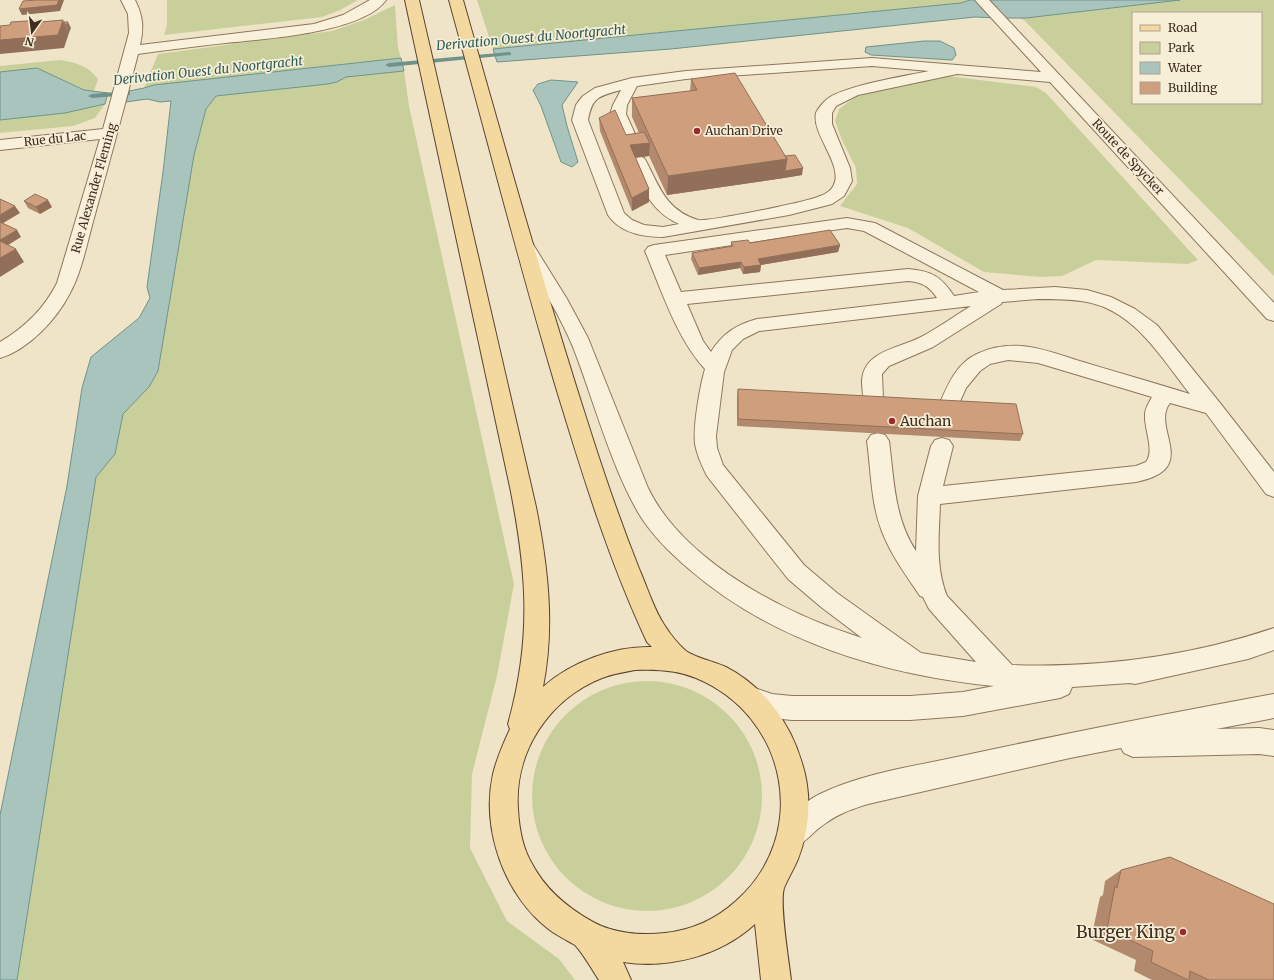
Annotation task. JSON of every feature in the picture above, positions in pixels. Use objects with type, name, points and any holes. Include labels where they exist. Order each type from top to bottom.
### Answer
[{"type":"main road","points":[[412,0],[521,487],[530,534],[536,592],[536,654],[528,698],[517,739],[504,777],[502,804],[505,832],[514,859],[528,885],[547,907],[570,925],[612,944],[626,947],[656,948],[686,944],[727,927],[750,909],[769,887],[783,862],[792,835],[795,807],[793,779],[788,760],[774,729],[758,708],[749,698],[716,676],[681,662],[653,659],[626,660],[586,672],[563,686],[541,704],[532,714],[517,739]]},
{"type":"main road","points":[[456,0],[522,239],[575,419],[619,547],[639,598],[656,634],[681,662]]},
{"type":"main road","points":[[769,887],[769,917],[776,980]]},
{"type":"main road","points":[[584,932],[616,980]]},
{"type":"street","name":"Rue Alexander Fleming","points":[[0,352],[21,338],[41,320],[51,310],[62,292],[118,106],[136,33],[136,19],[133,8],[128,0]]},
{"type":"street","points":[[132,50],[316,28],[352,16],[370,7],[379,0]]},
{"type":"street","name":"Route de Spycker","points":[[982,0],[1274,316]]},
{"type":"street","points":[[955,70],[853,92],[831,103],[824,113],[824,124],[842,168],[844,180],[838,192],[826,200],[789,210],[663,232],[645,231],[628,224],[616,214],[580,120],[583,105],[594,94],[606,88],[632,82],[686,75],[858,62],[1055,78]]},
{"type":"street","points":[[631,143],[618,114],[620,105],[632,82]]},
{"type":"street","name":"Rue du Lac","points":[[0,145],[110,133]]},
{"type":"street","points":[[638,161],[662,207],[678,218],[698,226]]},
{"type":"street","points":[[715,368],[694,342],[654,250],[847,223],[870,227],[1000,296]]},
{"type":"street","points":[[522,239],[576,332],[631,473],[648,508],[660,526],[686,553],[711,575],[753,604],[824,636],[879,654],[964,672],[1006,676],[1055,676],[1149,670]]},
{"type":"street","points":[[675,299],[908,275],[927,278],[934,281],[949,302]]},
{"type":"street","points":[[913,662],[829,600],[796,572],[715,470],[709,458],[706,443],[711,382],[724,347],[739,332],[754,326],[1000,296],[1070,294],[1098,299],[1123,309],[1150,330],[1213,408],[1274,488]]},
{"type":"street","points":[[873,399],[872,374],[875,367],[882,361],[926,342],[1000,296]]},
{"type":"street","points":[[950,403],[958,382],[978,361],[986,356],[1012,352],[1039,356],[1167,393],[1213,408]]},
{"type":"street","points":[[929,496],[1136,474],[1150,470],[1158,463],[1160,456],[1155,414],[1160,401],[1167,393]]},
{"type":"street","points":[[878,442],[888,515],[900,545],[937,602],[1006,676]]},
{"type":"street","points":[[937,602],[930,584],[927,554],[929,496],[942,446]]},
{"type":"street","points":[[749,698],[772,706],[792,708],[834,709],[935,707],[963,704],[1149,670],[1248,648],[1274,639]]},
{"type":"street","points":[[792,835],[814,814],[829,804],[854,794],[1070,745],[1274,706]]},
{"type":"street","points":[[1070,745],[1260,741],[1274,743]]},
{"type":"green space","points":[[167,0],[358,0],[340,10],[322,17],[164,35],[167,25]]},
{"type":"green space","points":[[477,0],[970,0],[961,3],[493,49]]},
{"type":"green space","points":[[1180,0],[1274,0],[1274,276],[1025,21],[1020,18]]},
{"type":"green space","points":[[395,5],[398,48],[401,58],[154,85],[144,88],[158,54],[332,31],[364,20]]},
{"type":"green space","points":[[60,60],[77,64],[94,74],[98,79],[94,91],[85,90],[37,68],[0,72],[0,66]]},
{"type":"green space","points":[[404,71],[409,106],[514,584],[497,676],[472,774],[470,848],[507,921],[559,959],[575,980],[17,980],[96,477],[115,454],[123,414],[149,387],[194,155],[206,109],[216,96],[328,84],[337,82],[346,77]]},
{"type":"green space","points":[[940,75],[1036,87],[1046,93],[1198,260],[1188,264],[1096,260],[1062,276],[1040,277],[984,272],[908,228],[840,206],[857,184],[856,168],[842,140],[835,121],[839,109],[857,96]]},
{"type":"green space","points":[[105,104],[95,118],[73,126],[0,133],[0,120],[65,113]]},
{"type":"green space","points":[[647,681],[680,686],[691,690],[720,707],[736,723],[748,742],[757,763],[762,796],[757,829],[753,840],[736,869],[720,885],[701,897],[680,906],[647,911],[614,906],[603,902],[574,885],[558,869],[546,850],[537,829],[532,796],[537,763],[541,752],[558,723],[574,707],[593,695],[614,686]]},
{"type":"water","points":[[970,0],[1180,0],[1026,18],[975,17],[671,49],[497,62],[493,49],[961,3]]},
{"type":"water","points":[[924,41],[940,41],[954,48],[956,55],[952,60],[871,55],[865,52],[866,47]]},
{"type":"water","points":[[401,58],[404,71],[346,77],[337,82],[328,84],[216,96],[206,109],[194,155],[158,371],[149,387],[123,414],[115,454],[96,477],[17,980],[0,980],[0,815],[67,486],[82,388],[91,357],[139,318],[150,298],[147,287],[171,101],[160,102],[147,99],[126,102],[129,91],[154,85]]},
{"type":"water","points":[[37,68],[84,90],[108,93],[105,104],[65,113],[0,120],[0,72]]},
{"type":"water","points":[[551,80],[578,82],[562,105],[578,162],[572,167],[561,162],[541,106],[533,90],[538,84]]},
{"type":"building","points":[[59,0],[57,5],[19,9],[23,1]]},
{"type":"building","points":[[42,20],[40,22],[63,20],[58,35],[0,40],[0,26],[10,25],[11,22]]},
{"type":"building","name":"Auchan Drive","points":[[735,73],[787,159],[668,176],[632,98],[697,90],[691,79]]},
{"type":"building","points":[[615,110],[626,135],[644,132],[650,143],[630,145],[649,189],[632,198],[599,118]]},
{"type":"building","points":[[795,155],[803,168],[785,171],[787,159],[785,156]]},
{"type":"building","points":[[35,194],[48,200],[36,207],[24,201]]},
{"type":"building","points":[[0,199],[15,206],[0,215]]},
{"type":"building","points":[[0,222],[17,230],[0,240]]},
{"type":"building","points":[[830,230],[840,245],[758,259],[761,265],[744,267],[741,262],[699,268],[692,253],[733,246],[731,242],[748,240],[750,243]]},
{"type":"building","points":[[0,241],[16,249],[0,258]]},
{"type":"building","points":[[738,389],[1016,404],[1023,434],[738,419]]},
{"type":"building","name":"Burger King","points":[[1170,857],[1274,904],[1274,980],[1209,980],[1190,971],[1188,980],[1151,962],[1153,951],[1107,929],[1115,886],[1117,888],[1121,870]]},
{"type":"waterway","name":"Derivation Ouest du Noortgracht","points":[[389,65],[509,54]]},
{"type":"waterway","name":"Derivation Ouest du Noortgracht","points":[[92,96],[127,93]]},
{"type":"place","name":"Auchan Drive","points":[[697,131]]},
{"type":"place","name":"Auchan","points":[[892,421]]},
{"type":"place","name":"Burger King","points":[[1183,932]]}]
